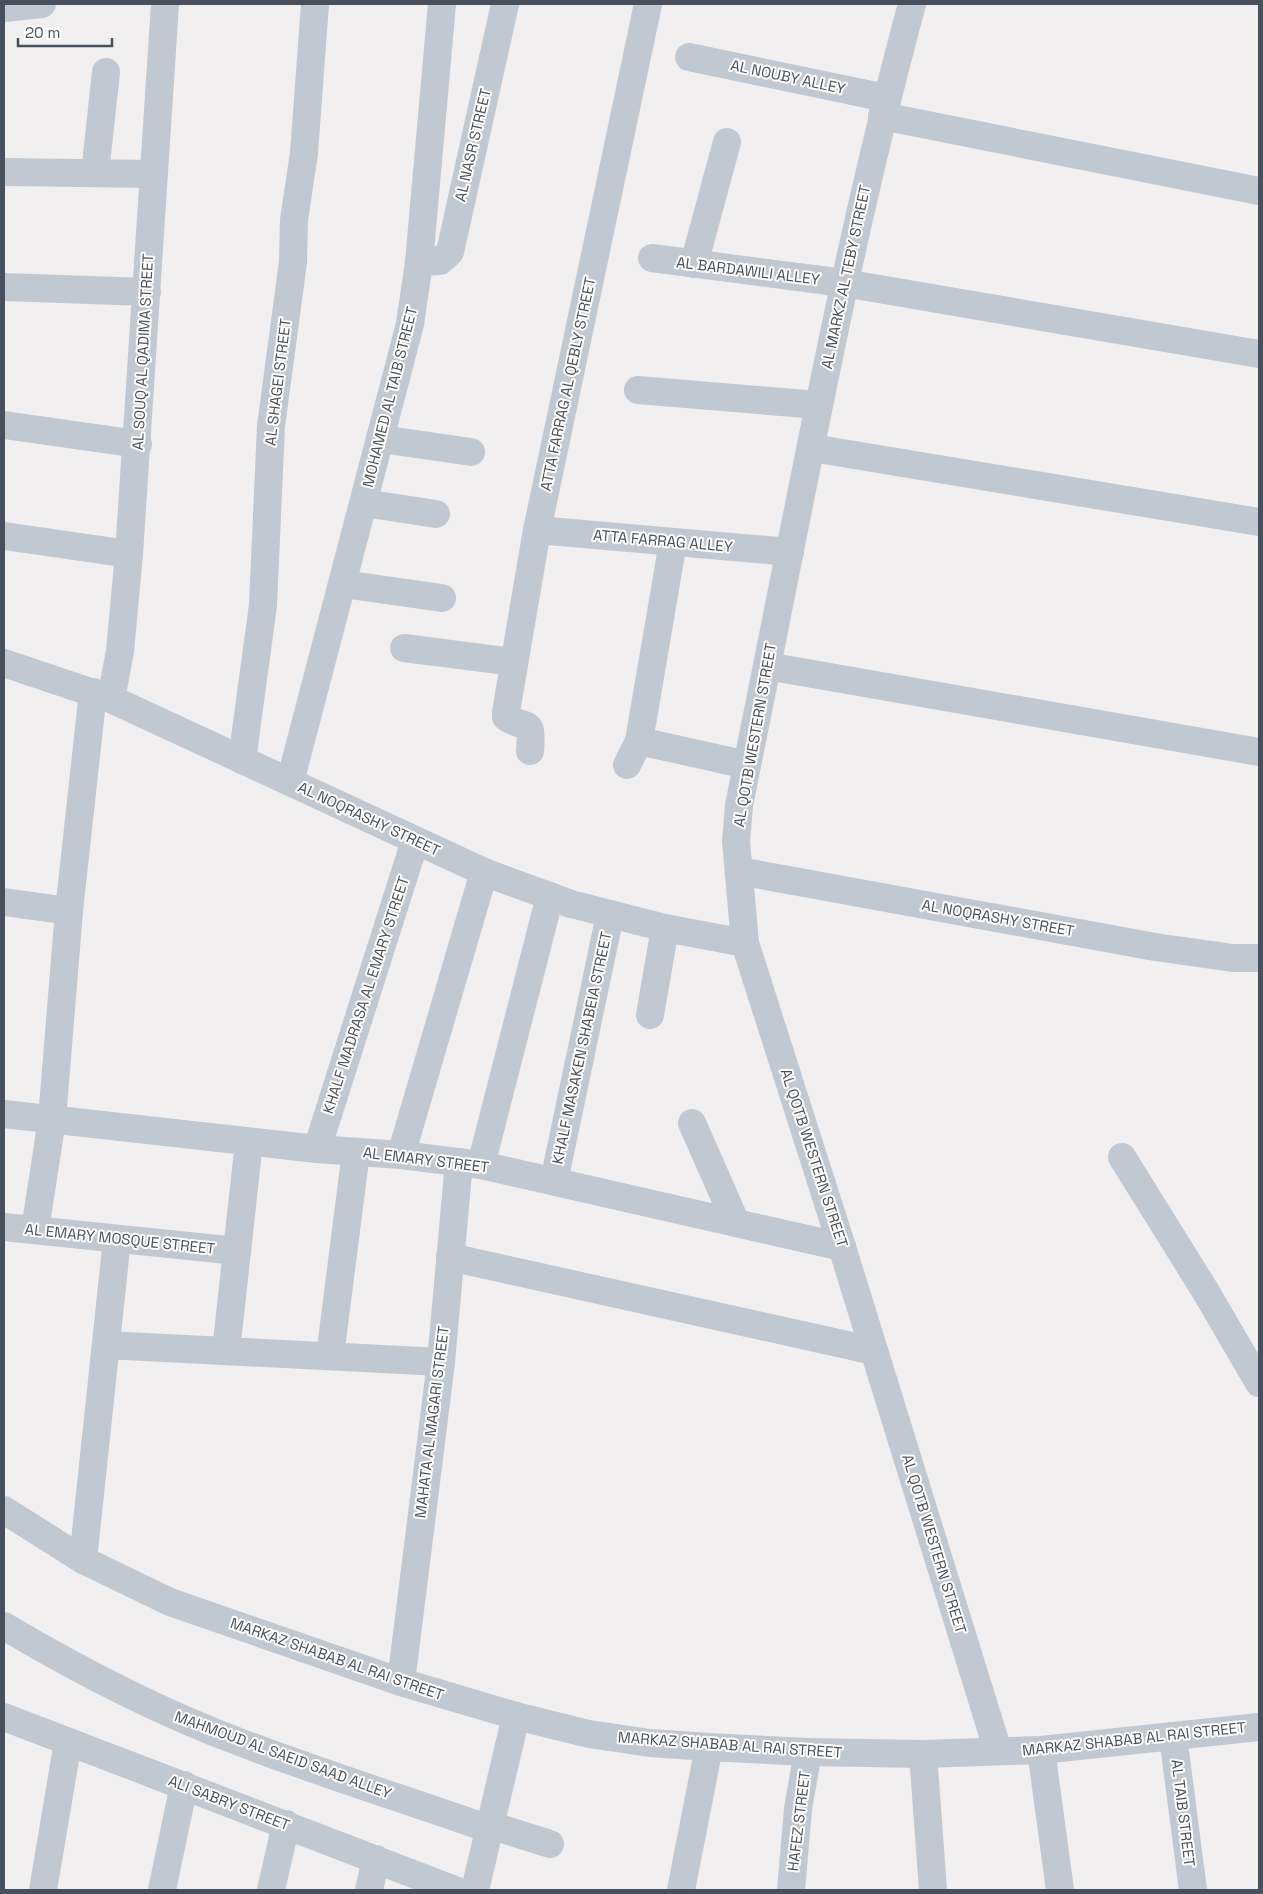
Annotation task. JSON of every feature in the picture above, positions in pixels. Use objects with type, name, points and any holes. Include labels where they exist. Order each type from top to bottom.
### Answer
[{"type":"street","points":[[4,8],[42,4]]},
{"type":"street","name":"AL SOUQ AL QADIMA STREET","points":[[35,1230],[52,1119],[70,911],[102,696],[121,641],[138,444],[152,174],[165,4]]},
{"type":"street","name":"AL SHAGEI STREET","points":[[242,760],[263,605],[271,426],[293,262],[294,220],[304,152],[314,4]]},
{"type":"street","name":"MOHAMED AL TAIB STREET","points":[[290,782],[410,324],[419,262],[442,4]]},
{"type":"street","name":"AL NASR STREET","points":[[419,262],[440,261],[450,252],[505,4]]},
{"type":"street","name":"ATTA FARRAG AL QEBLY STREET","points":[[530,751],[531,740],[528,726],[506,717],[514,662],[537,530],[648,4]]},
{"type":"street","name":"AL MARKZ AL TEBY STREET","points":[[790,552],[844,283],[884,107],[912,4]]},
{"type":"street","name":"AL NOUBY ALLEY","points":[[689,57],[884,107],[1259,191]]},
{"type":"street","points":[[95,173],[106,72]]},
{"type":"street","points":[[694,264],[727,142]]},
{"type":"street","points":[[4,172],[152,174]]},
{"type":"street","name":"AL BARDAWILI ALLEY","points":[[652,258],[844,283],[1259,354]]},
{"type":"street","points":[[4,287],[147,292]]},
{"type":"street","points":[[638,390],[818,405]]},
{"type":"street","points":[[4,425],[138,444]]},
{"type":"street","points":[[381,439],[471,452]]},
{"type":"street","points":[[812,448],[1259,522]]},
{"type":"street","points":[[364,504],[436,514]]},
{"type":"street","name":"ATTA FARRAG ALLEY","points":[[537,530],[790,552]]},
{"type":"street","points":[[4,536],[129,554]]},
{"type":"street","points":[[627,765],[639,742],[672,542]]},
{"type":"street","name":"AL QOTB WESTERN STREET","points":[[790,552],[747,765],[738,824],[739,871],[745,943],[842,1247],[998,1751]]},
{"type":"street","points":[[343,584],[442,598]]},
{"type":"street","points":[[404,648],[514,662]]},
{"type":"street","name":"AL NOQRASHY STREET","points":[[4,663],[102,696],[484,872],[610,915],[665,928],[745,943]]},
{"type":"street","points":[[767,666],[1259,752]]},
{"type":"street","points":[[639,742],[747,765]]},
{"type":"street","name":"KHALF MADRASA AL EMARY STREET","points":[[317,1149],[415,841]]},
{"type":"street","name":"AL NOQRASHY STREET","points":[[739,871],[1156,947],[1233,958],[1259,958]]},
{"type":"street","points":[[401,1155],[484,872]]},
{"type":"street","name":"MAHATA AL MAGARI STREET","points":[[401,1682],[440,1362],[450,1257],[470,1163],[550,896]]},
{"type":"street","points":[[4,902],[70,911]]},
{"type":"street","name":"KHALF MASAKEN SHABEIA STREET","points":[[554,1181],[610,915]]},
{"type":"street","points":[[650,1015],[665,928]]},
{"type":"street","name":"AL EMARY STREET","points":[[4,1114],[249,1142],[470,1163],[842,1247]]},
{"type":"street","points":[[692,1123],[736,1223]]},
{"type":"street","points":[[226,1351],[249,1142]]},
{"type":"street","points":[[330,1356],[356,1152]]},
{"type":"street","points":[[1122,1157],[1206,1292],[1259,1383]]},
{"type":"street","name":"AL EMARY MOSQUE STREET","points":[[4,1227],[237,1251]]},
{"type":"street","points":[[83,1560],[117,1238]]},
{"type":"street","points":[[450,1257],[874,1351]]},
{"type":"street","points":[[106,1345],[440,1362]]},
{"type":"street","name":"MARKAZ SHABAB AL RAI STREET","points":[[4,1510],[83,1560],[170,1602],[401,1682],[516,1716],[604,1737],[709,1747],[808,1752],[923,1754],[1041,1750],[1259,1727]]},
{"type":"street","name":"MAHMOUD AL SAEID SAAD ALLEY","points":[[4,1626],[96,1678],[168,1713],[242,1743],[489,1827],[550,1844]]},
{"type":"street","points":[[475,1890],[516,1716]]},
{"type":"street","name":"ALI SABRY STREET","points":[[4,1717],[454,1890]]},
{"type":"street","name":"AL TAIB STREET","points":[[1173,1736],[1193,1890]]},
{"type":"street","points":[[43,1890],[68,1742]]},
{"type":"street","points":[[681,1890],[709,1747]]},
{"type":"street","points":[[1041,1750],[1060,1890]]},
{"type":"street","name":"HAFEZ STREET","points":[[791,1890],[798,1810],[808,1752]]},
{"type":"street","points":[[923,1754],[933,1890]]},
{"type":"street","points":[[162,1890],[184,1785]]},
{"type":"street","points":[[271,1890],[286,1824]]},
{"type":"street","points":[[368,1890],[376,1860]]}]
